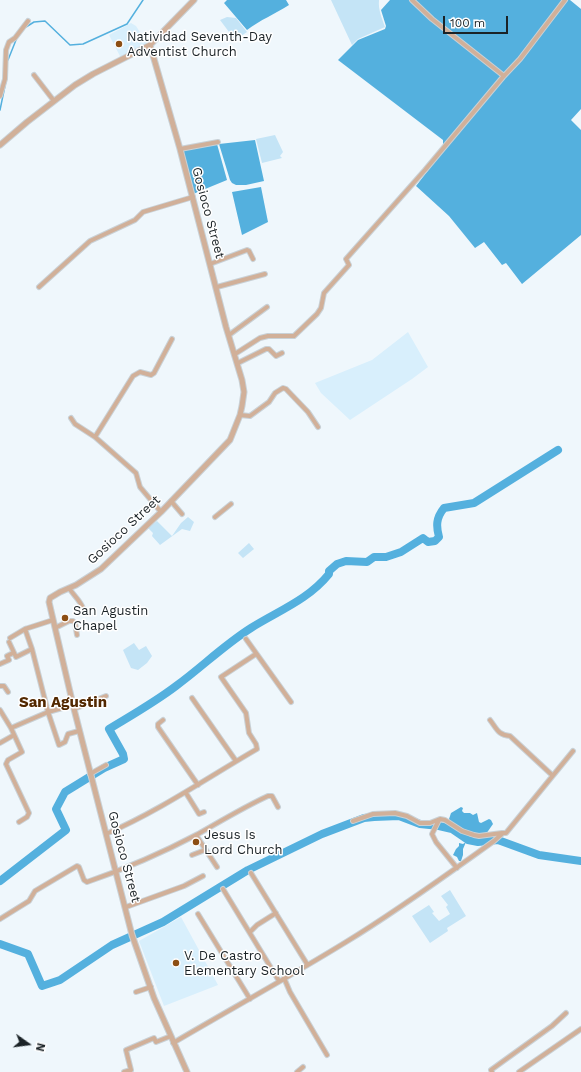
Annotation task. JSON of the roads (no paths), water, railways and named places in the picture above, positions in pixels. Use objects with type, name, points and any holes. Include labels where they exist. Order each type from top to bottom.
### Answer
[{"type":"street","points":[[0,145],[54,101],[93,74],[150,46],[194,0]]},
{"type":"street","points":[[412,0],[432,19],[504,76]]},
{"type":"street","points":[[235,354],[260,338],[268,336],[294,336],[318,314],[321,308],[324,293],[349,265],[346,259],[394,206],[520,59],[566,0]]},
{"type":"street","points":[[0,96],[5,79],[6,50],[9,42],[15,38],[28,21]]},
{"type":"street","name":"Gosioco Street","points":[[150,46],[180,149],[229,335],[238,363],[244,392],[240,416],[234,432],[225,445],[161,512],[101,569],[60,592],[49,600],[73,707],[126,907],[132,935],[154,998],[187,1072]]},
{"type":"street","points":[[34,75],[54,101]]},
{"type":"street","points":[[180,149],[218,142]]},
{"type":"street","points":[[39,287],[90,241],[135,220],[143,212],[193,197]]},
{"type":"street","points":[[210,264],[246,250],[249,251],[253,259]]},
{"type":"street","points":[[217,287],[265,274]]},
{"type":"street","points":[[229,335],[267,307]]},
{"type":"street","points":[[94,437],[133,376],[140,372],[151,375],[154,373],[172,339]]},
{"type":"street","points":[[238,363],[266,349],[269,349],[276,356],[282,353]]},
{"type":"street","points":[[240,416],[250,416],[269,402],[275,393],[283,388],[286,389],[308,412],[318,427]]},
{"type":"street","points":[[71,418],[75,424],[94,437],[136,473],[140,487],[161,512]]},
{"type":"street","points":[[171,501],[182,514]]},
{"type":"street","points":[[215,516],[231,504]]},
{"type":"street","points":[[69,588],[79,599],[83,608]]},
{"type":"street","points":[[32,649],[16,657],[13,653],[9,640],[25,629],[53,620]]},
{"type":"street","points":[[55,628],[72,621],[75,623],[77,635]]},
{"type":"street","points":[[25,629],[32,649],[48,712],[59,745],[65,742],[68,734],[79,731]]},
{"type":"street","points":[[246,639],[291,702]]},
{"type":"street","points":[[0,664],[9,660],[7,656],[13,653]]},
{"type":"street","points":[[106,834],[133,822],[186,793],[257,748],[250,733],[246,713],[221,677],[256,654]]},
{"type":"street","points":[[0,686],[4,686],[8,692]]},
{"type":"street","points":[[11,728],[48,712],[73,707],[106,696]]},
{"type":"street","points":[[192,698],[236,762]]},
{"type":"street","points":[[0,710],[11,728],[22,752],[6,762],[6,765],[29,813],[27,817],[19,822]]},
{"type":"street","points":[[163,720],[158,724],[158,727],[198,785]]},
{"type":"street","points":[[490,720],[503,736],[510,736],[552,775]]},
{"type":"street","points":[[0,743],[14,735]]},
{"type":"street","points":[[353,821],[373,814],[389,813],[407,816],[420,823],[430,823],[440,819],[445,820],[462,831],[474,836],[506,833],[573,751]]},
{"type":"street","points":[[91,776],[106,765]]},
{"type":"street","points":[[186,793],[199,814],[204,812]]},
{"type":"street","points":[[0,919],[29,901],[35,891],[77,866],[79,867],[84,880],[87,882],[116,872],[196,835],[268,796],[272,796],[278,807]]},
{"type":"street","points":[[440,819],[432,834],[436,842],[457,868]]},
{"type":"street","points":[[173,1043],[346,942],[457,868],[494,841],[501,834]]},
{"type":"street","points":[[196,835],[217,867]]},
{"type":"street","points":[[192,855],[206,850]]},
{"type":"street","points":[[251,873],[307,964]]},
{"type":"street","points":[[126,907],[184,886],[203,876]]},
{"type":"street","points":[[223,888],[279,980]]},
{"type":"street","points":[[198,914],[250,999]]},
{"type":"street","points":[[250,932],[257,925],[276,914]]},
{"type":"street","points":[[284,978],[290,992],[327,1054]]},
{"type":"street","points":[[136,992],[151,987]]},
{"type":"street","points":[[492,1072],[491,1070],[552,1026],[566,1013]]},
{"type":"street","points":[[519,1072],[581,1029]]},
{"type":"street","points":[[124,1072],[131,1070],[126,1050],[154,1038],[156,1042],[171,1036]]},
{"type":"street","points":[[296,1072],[303,1067]]},
{"type":"water","points":[[227,0],[286,0],[289,5],[247,30],[224,3]]},
{"type":"water","points":[[390,0],[411,0],[504,78],[567,0],[570,0],[581,9],[581,109],[571,120],[581,130],[581,235],[522,284],[506,263],[502,265],[484,242],[475,248],[449,216],[416,186],[443,151],[443,140],[338,60],[358,40],[385,29],[386,26],[381,10]]},
{"type":"water","points":[[415,0],[564,0],[504,75],[424,10]]},
{"type":"water","points":[[255,140],[264,181],[246,185],[236,185],[230,180],[219,144]]},
{"type":"water","points":[[217,144],[227,180],[193,194],[182,149]]},
{"type":"water","points":[[261,187],[268,222],[242,235],[232,192]]},
{"type":"water","points":[[461,807],[463,808],[462,811],[464,813],[470,813],[473,815],[477,813],[479,822],[481,823],[489,819],[491,820],[493,824],[486,834],[471,832],[450,821],[449,819],[451,813]]},
{"type":"water","points":[[466,842],[461,861],[459,861],[457,857],[453,855],[459,846],[459,843],[463,844]]},
{"type":"waterway","points":[[26,27],[34,22],[45,21],[70,45],[83,44],[127,24],[143,0]]},
{"type":"waterway","points":[[8,60],[16,40]]},
{"type":"waterway","points":[[0,110],[7,76]]},
{"type":"waterway","points":[[0,881],[66,830],[56,809],[65,792],[104,768],[124,759],[123,754],[109,729],[168,692],[241,635],[312,591],[337,564],[346,561],[367,562],[374,557],[386,557],[401,552],[423,538],[428,542],[435,541],[439,537],[437,529],[438,519],[444,508],[474,503],[558,450]]},
{"type":"waterway","points":[[0,944],[28,954],[42,986],[60,980],[112,945],[163,922],[248,870],[322,834],[364,818],[399,816],[420,824],[452,829],[468,840],[478,842],[498,840],[539,855],[581,861]]},
{"type":"place","name":"Natividad Seventh-Day Adventist Church","points":[[119,44]]},
{"type":"place","name":"San Agustin Chapel","points":[[65,618]]},
{"type":"place","name":"Jesus Is Lord Church","points":[[196,842]]},
{"type":"place","name":"V. De Castro Elementary School","points":[[176,963]]},
{"type":"district","name":"San Agustin","points":[[63,703]]}]
